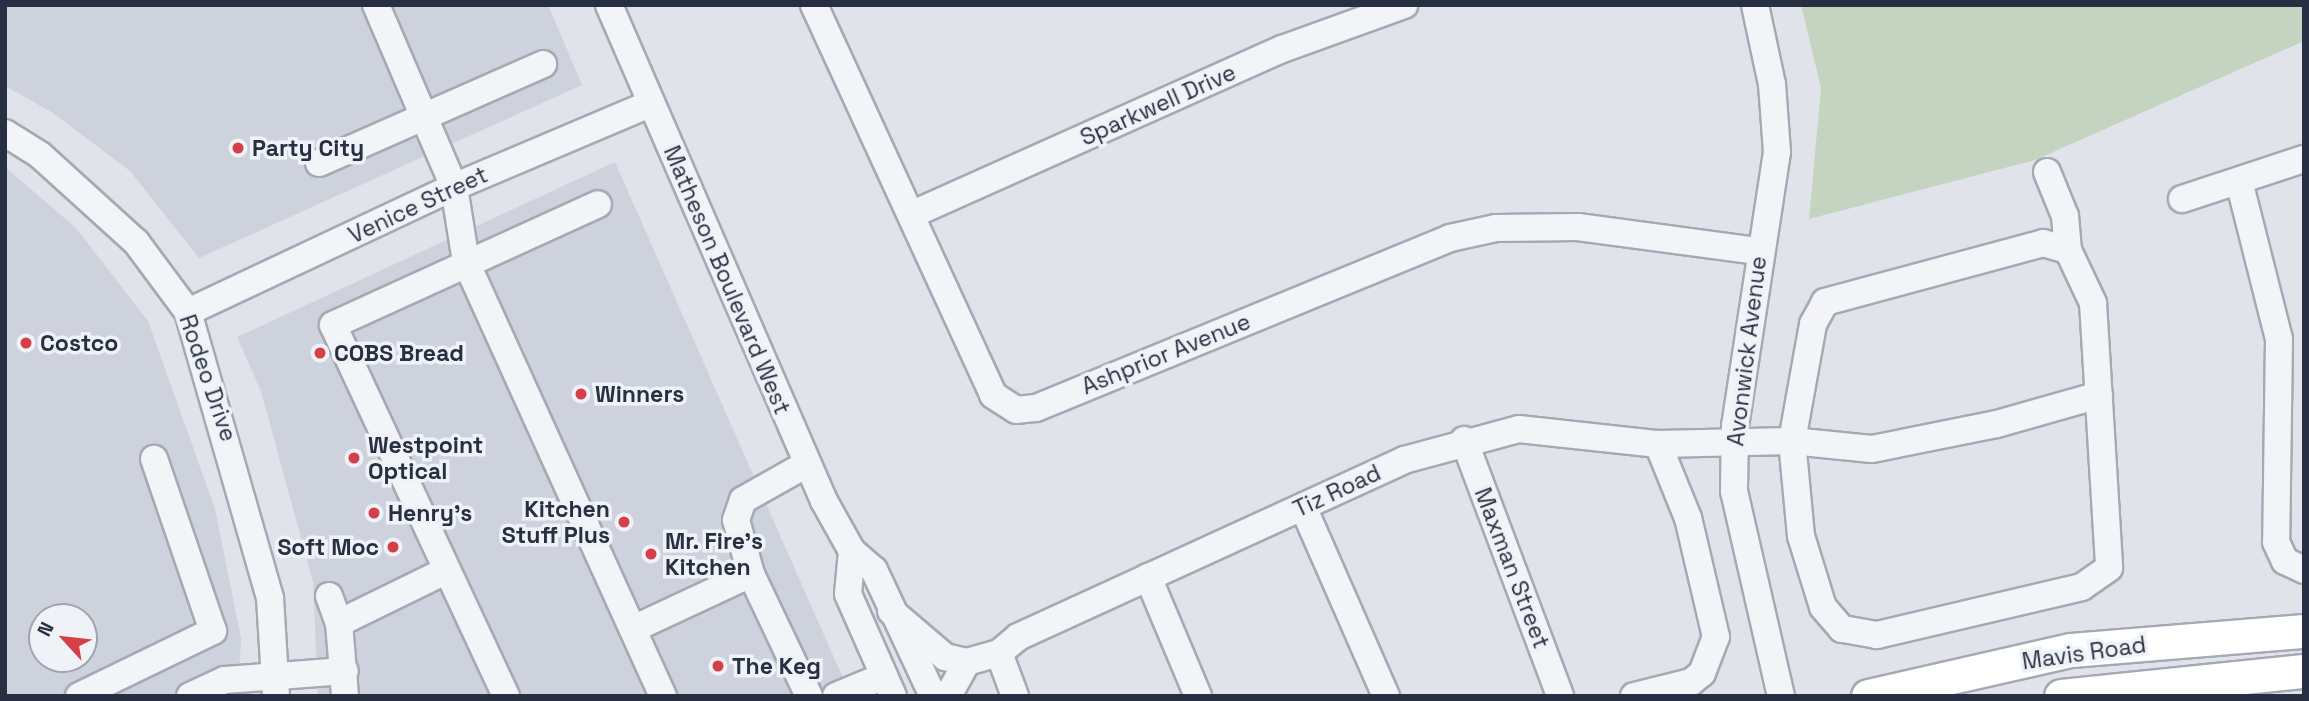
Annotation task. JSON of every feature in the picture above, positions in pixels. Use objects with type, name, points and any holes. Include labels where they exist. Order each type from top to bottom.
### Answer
[{"type":"main road","name":"Mavis Road","points":[[1868,696],[2071,650],[2304,631]]},
{"type":"main road","name":"Mavis Road","points":[[2061,696],[2304,671]]},
{"type":"street","points":[[376,5],[454,187],[466,262],[663,696]]},
{"type":"street","name":"Matheson Boulevard West","points":[[609,5],[807,464],[852,551],[874,570],[933,696]]},
{"type":"street","name":"Ashprior Avenue","points":[[814,5],[915,213],[993,395],[1016,410],[1036,408],[1450,238],[1496,228],[1578,227],[1758,251]]},
{"type":"street","name":"Sparkwell Drive","points":[[915,213],[1282,49],[1404,5]]},
{"type":"street","name":"Avonwick Avenue","points":[[1755,5],[1772,84],[1777,152],[1758,251],[1735,442],[1734,491],[1782,696]]},
{"type":"street","points":[[319,163],[425,120],[543,64]]},
{"type":"street","name":"Venice Street","points":[[188,312],[454,187],[650,104]]},
{"type":"street","name":"Rodeo Drive","points":[[5,133],[40,155],[136,243],[188,312],[267,585],[276,687]]},
{"type":"street","points":[[2182,199],[2304,159]]},
{"type":"street","points":[[2048,172],[2065,216],[2068,250],[2092,303],[2109,568],[2082,587],[1877,635],[1842,629],[1823,607],[1801,536],[1792,441],[1813,324],[1825,302],[2043,243],[2068,250]]},
{"type":"street","points":[[2239,181],[2279,340],[2276,542],[2285,561],[2304,570]]},
{"type":"street","points":[[506,696],[333,325],[598,204]]},
{"type":"street","name":"Tiz Road","points":[[967,662],[999,653],[1017,637],[1147,577],[1303,507],[1464,440],[1519,429],[1658,444],[1792,441],[1872,449],[1997,425],[2099,395]]},
{"type":"street","name":"Maxman Street","points":[[1464,440],[1560,696]]},
{"type":"street","points":[[1634,696],[1691,682],[1702,673],[1716,637],[1688,518],[1658,444]]},
{"type":"street","points":[[79,696],[213,631],[154,459]]},
{"type":"street","points":[[807,464],[743,500],[736,520],[751,574],[809,696]]},
{"type":"street","points":[[1303,507],[1386,696]]},
{"type":"street","points":[[836,696],[889,686],[848,594],[852,551]]},
{"type":"street","points":[[339,623],[447,570]]},
{"type":"street","points":[[633,629],[751,574]]},
{"type":"street","points":[[1147,577],[1198,696]]},
{"type":"street","points":[[190,696],[225,680],[276,687],[345,684],[339,623],[329,596]]},
{"type":"street","points":[[891,611],[933,651],[967,662],[948,696]]},
{"type":"street","points":[[999,653],[1015,696]]},
{"type":"shaded area","points":[[5,5],[548,5],[582,85],[199,258],[130,171],[53,113],[5,86]]},
{"type":"shaded area","points":[[615,162],[851,696],[318,696],[313,582],[261,391],[237,337]]},
{"type":"shaded area","points":[[5,167],[76,228],[148,321],[215,509],[241,638],[238,696],[5,696]]},
{"type":"green space","points":[[1801,5],[2304,5],[2304,41],[2035,160],[1809,219],[1821,88]]},
{"type":"place","name":"Party City","points":[[238,148]]},
{"type":"place","name":"Costco","points":[[26,343]]},
{"type":"place","name":"COBS Bread","points":[[320,353]]},
{"type":"place","name":"Winners","points":[[581,394]]},
{"type":"place","name":"Westpoint Optical","points":[[354,458]]},
{"type":"place","name":"Henry's","points":[[374,513]]},
{"type":"place","name":"Kitchen Stuff Plus","points":[[624,522]]},
{"type":"place","name":"Soft Moc","points":[[393,547]]},
{"type":"place","name":"Mr. Fire’s Kitchen","points":[[651,554]]},
{"type":"place","name":"The Keg","points":[[718,666]]}]
